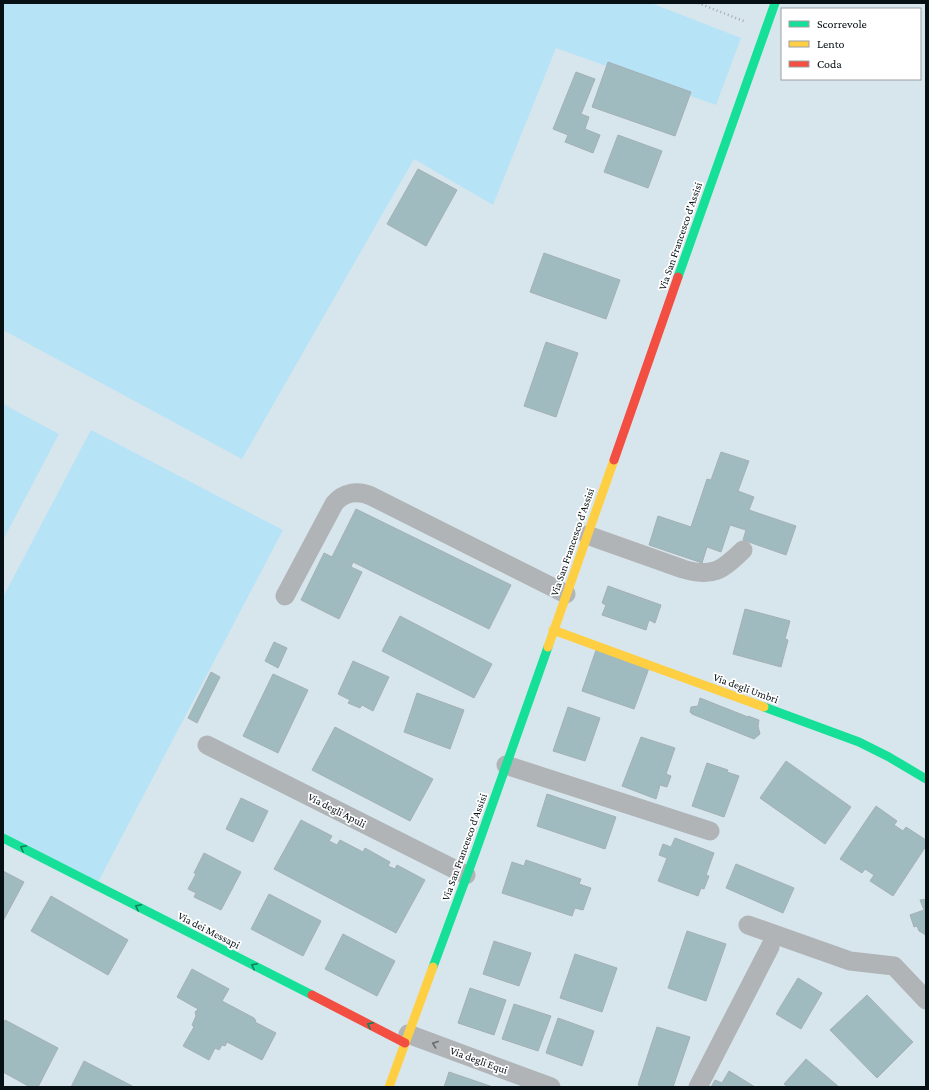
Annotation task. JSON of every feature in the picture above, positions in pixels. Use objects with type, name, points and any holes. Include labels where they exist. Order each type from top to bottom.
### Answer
[{"type":"street","name":"Via San Francesco d'Assisi","points":[[389,1087],[506,765],[774,3]]},
{"type":"street","points":[[285,596],[334,504],[343,496],[356,492],[371,496],[566,594]]},
{"type":"street","points":[[587,535],[683,569],[699,572],[712,572],[724,567],[743,550]]},
{"type":"street","name":"Via degli Umbri","points":[[553,630],[859,742],[889,756],[926,779]]},
{"type":"street","name":"Via degli Apuli","points":[[208,745],[466,876]]},
{"type":"street","points":[[506,765],[710,831]]},
{"type":"street","name":"Via dei Messapi","points":[[3,838],[406,1038]]},
{"type":"street","points":[[748,925],[850,961],[894,966],[926,1000]]},
{"type":"street","points":[[698,1087],[770,947]]},
{"type":"street","name":"Via degli Equi","points":[[406,1038],[551,1087]]},
{"type":"path","points":[[698,3],[765,29]]},
{"type":"shaded area","points":[[3,3],[651,3],[741,38],[716,105],[556,48],[493,205],[414,159],[242,459],[3,330]]},
{"type":"shaded area","points":[[3,404],[59,434],[3,540]]},
{"type":"shaded area","points":[[91,430],[283,530],[97,884],[3,835],[3,597]]},
{"type":"building","points":[[608,62],[691,92],[675,136],[592,107]]},
{"type":"building","points":[[576,72],[595,79],[581,114],[589,117],[585,129],[600,135],[593,153],[565,142],[568,135],[553,129]]},
{"type":"building","points":[[618,135],[662,151],[648,188],[604,172]]},
{"type":"building","points":[[418,169],[457,190],[426,246],[387,224]]},
{"type":"building","points":[[544,253],[620,280],[606,319],[530,292]]},
{"type":"building","points":[[546,342],[578,353],[556,417],[524,406]]},
{"type":"building","points":[[721,452],[749,461],[738,491],[754,497],[749,510],[796,526],[786,555],[743,540],[746,530],[730,525],[721,552],[707,547],[702,563],[649,545],[658,516],[691,527],[707,479],[711,480]]},
{"type":"building","points":[[356,509],[511,585],[489,629],[353,562],[351,567],[362,572],[339,619],[301,600],[324,553],[332,557]]},
{"type":"building","points":[[608,586],[661,605],[655,623],[649,620],[646,630],[602,615],[606,605],[602,603]]},
{"type":"building","points":[[745,609],[790,621],[785,639],[788,640],[781,667],[733,654]]},
{"type":"building","points":[[400,616],[492,664],[474,698],[382,651]]},
{"type":"building","points":[[274,642],[287,648],[278,668],[265,661]]},
{"type":"building","points":[[596,650],[649,668],[634,709],[582,691]]},
{"type":"building","points":[[353,661],[389,677],[373,711],[362,705],[360,708],[348,703],[350,700],[338,694]]},
{"type":"building","points":[[211,672],[220,677],[197,723],[188,718]]},
{"type":"building","points":[[273,674],[308,690],[278,753],[243,736]]},
{"type":"building","points":[[417,693],[464,710],[450,749],[404,732]]},
{"type":"building","points":[[700,698],[759,720],[758,726],[760,734],[754,739],[692,714],[690,712],[691,707],[698,706]]},
{"type":"building","points":[[568,707],[600,718],[585,761],[553,751]]},
{"type":"building","points":[[335,727],[433,779],[410,821],[312,770]]},
{"type":"building","points":[[641,737],[675,748],[666,774],[671,776],[667,787],[660,785],[656,799],[622,786]]},
{"type":"building","points":[[786,761],[851,807],[825,844],[760,798]]},
{"type":"building","points":[[707,763],[728,770],[727,772],[739,776],[724,817],[692,806]]},
{"type":"building","points":[[547,794],[616,817],[605,849],[537,826]]},
{"type":"building","points":[[241,798],[268,811],[253,842],[226,829]]},
{"type":"building","points":[[876,806],[897,821],[894,825],[903,831],[906,827],[926,840],[926,846],[893,896],[870,881],[874,875],[865,869],[862,873],[840,859]]},
{"type":"building","points":[[301,820],[332,836],[329,841],[337,845],[340,840],[363,852],[365,848],[390,862],[388,866],[395,869],[397,865],[425,880],[396,933],[274,869]]},
{"type":"building","points":[[675,838],[714,853],[706,875],[709,876],[704,889],[701,888],[698,896],[658,881],[667,858],[659,855],[663,844],[671,847]]},
{"type":"building","points":[[204,853],[241,872],[221,910],[194,897],[196,893],[188,889],[196,874],[194,873]]},
{"type":"building","points":[[526,860],[581,879],[579,884],[591,888],[583,910],[575,908],[572,916],[502,893],[512,862],[524,866]]},
{"type":"building","points":[[736,864],[794,888],[783,913],[726,888]]},
{"type":"building","points":[[3,871],[24,882],[3,921]]},
{"type":"building","points":[[269,894],[321,921],[303,956],[251,929]]},
{"type":"building","points":[[51,896],[128,940],[108,975],[31,931]]},
{"type":"building","points":[[926,899],[926,935],[919,931],[917,926],[914,927],[910,915],[924,910],[920,900]]},
{"type":"building","points":[[687,931],[726,944],[706,1001],[668,988]]},
{"type":"building","points":[[343,934],[395,961],[377,996],[325,969]]},
{"type":"building","points":[[494,941],[531,953],[519,986],[483,974]]},
{"type":"building","points":[[575,954],[617,968],[602,1012],[560,998]]},
{"type":"building","points":[[192,969],[229,989],[222,1001],[254,1018],[256,1021],[255,1022],[276,1033],[262,1060],[227,1042],[225,1046],[222,1045],[219,1050],[215,1048],[209,1060],[183,1046],[194,1027],[192,1025],[196,1016],[195,1012],[198,1009],[177,997]]},
{"type":"building","points":[[798,978],[822,993],[801,1029],[776,1014]]},
{"type":"building","points":[[470,988],[506,1000],[494,1035],[458,1023]]},
{"type":"building","points":[[867,995],[913,1042],[877,1078],[830,1030]]},
{"type":"building","points":[[514,1004],[551,1016],[538,1051],[502,1039]]},
{"type":"building","points":[[558,1018],[594,1031],[582,1066],[546,1053]]},
{"type":"building","points":[[5,1020],[58,1048],[38,1087],[30,1087],[3,1072],[3,1024]]},
{"type":"building","points":[[657,1027],[690,1037],[673,1087],[645,1087],[638,1085]]},
{"type":"building","points":[[806,1059],[839,1087],[788,1087],[784,1084]]},
{"type":"building","points":[[84,1061],[134,1087],[71,1087]]},
{"type":"building","points":[[729,1071],[755,1087],[711,1087],[715,1080],[722,1083]]},
{"type":"building","points":[[449,1072],[493,1087],[444,1087]]},
{"type":"traffic: fast","points":[[678,277],[775,3]]},
{"type":"traffic: fast","points":[[433,967],[548,647]]},
{"type":"traffic: fast","points":[[764,707],[859,742],[889,757],[926,779]]},
{"type":"traffic: fast","points":[[3,838],[312,995]]},
{"type":"traffic: slow","points":[[548,647],[614,460]]},
{"type":"traffic: slow","points":[[553,630],[764,707]]},
{"type":"traffic: slow","points":[[389,1087],[433,967]]},
{"type":"traffic: jam","points":[[614,460],[678,277]]},
{"type":"traffic: jam","points":[[312,995],[405,1043]]}]
